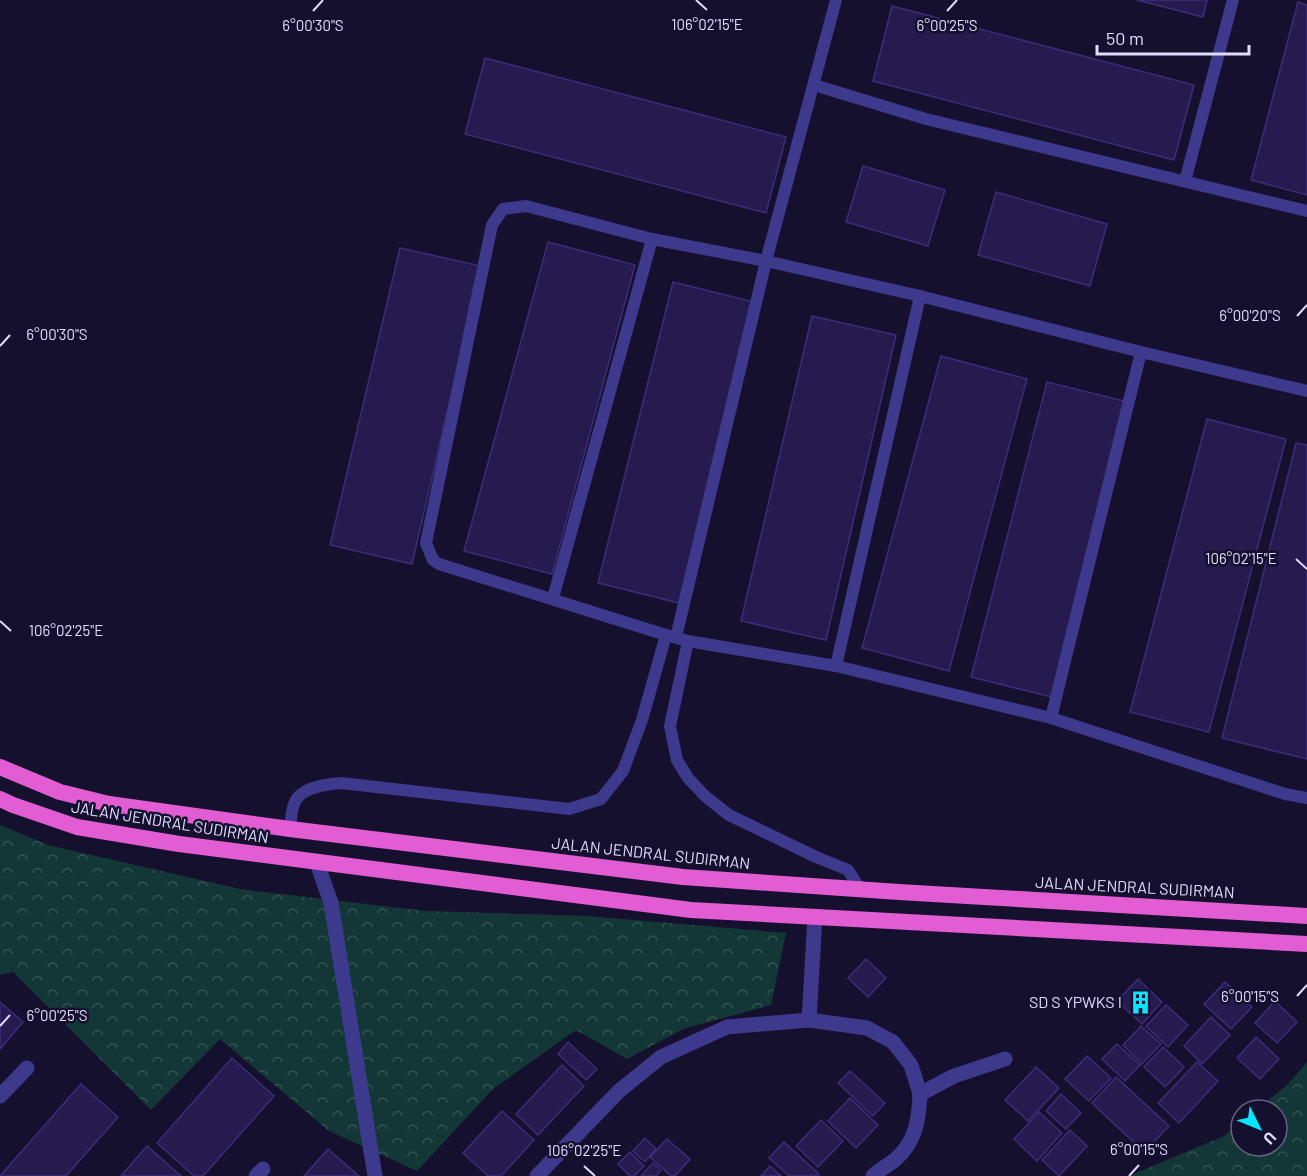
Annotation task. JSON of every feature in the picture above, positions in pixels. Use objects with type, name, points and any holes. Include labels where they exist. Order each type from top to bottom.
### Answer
[{"type":"highway","name":"JALAN JENDRAL SUDIRMAN","points":[[0,767],[60,792],[109,804],[290,829],[683,877],[860,890],[1307,916]]},
{"type":"highway","name":"JALAN JENDRAL SUDIRMAN","points":[[0,799],[13,806],[77,827],[179,844],[691,910],[1307,945]]},
{"type":"street","points":[[317,863],[331,903],[375,1176]]},
{"type":"street","points":[[809,1020],[815,917]]},
{"type":"street","points":[[537,1176],[619,1091],[661,1057],[728,1027],[809,1020],[867,1028],[893,1041],[911,1065],[920,1094],[919,1119],[914,1135],[897,1158],[873,1176]]},
{"type":"street","points":[[920,1094],[954,1076],[1005,1059]]},
{"type":"street","points":[[0,1096],[27,1068]]},
{"type":"lane","points":[[836,0],[766,261],[677,638],[670,726],[677,760],[688,778],[705,796],[729,815],[848,870],[860,890]]},
{"type":"lane","points":[[1185,182],[1233,0]]},
{"type":"lane","points":[[814,85],[926,119],[1307,211]]},
{"type":"lane","points":[[1307,391],[920,296],[766,261],[652,239],[526,206],[503,209],[492,225],[426,543],[433,560],[439,564],[677,638],[836,666],[1051,718],[1285,794],[1307,798]]},
{"type":"lane","points":[[553,598],[652,239]]},
{"type":"lane","points":[[836,666],[920,296]]},
{"type":"lane","points":[[1051,718],[1141,352]]},
{"type":"lane","points":[[290,829],[294,802],[305,792],[327,783],[569,809],[601,799],[623,771],[645,712],[677,638]]},
{"type":"green space","points":[[0,825],[48,845],[240,889],[426,911],[587,916],[786,933],[771,1005],[683,1029],[627,1059],[576,1030],[493,1089],[417,1171],[329,1131],[220,1039],[151,1110],[13,972],[0,975]]},
{"type":"green space","points":[[1307,1062],[1307,1176],[1129,1176],[1229,1132],[1229,1158],[1289,1158],[1289,1098],[1271,1098],[1288,1084]]},
{"type":"building","points":[[1137,0],[1207,0],[1203,17]]},
{"type":"building","points":[[1298,2],[1307,5],[1307,195],[1251,180]]},
{"type":"building","points":[[892,6],[1194,85],[1174,160],[873,81]]},
{"type":"building","points":[[485,58],[786,137],[766,213],[465,134]]},
{"type":"building","points":[[863,166],[945,190],[928,246],[846,222]]},
{"type":"building","points":[[996,192],[1107,224],[1090,286],[978,255]]},
{"type":"building","points":[[548,242],[635,265],[552,574],[464,551]]},
{"type":"building","points":[[400,248],[481,266],[412,564],[330,545]]},
{"type":"building","points":[[673,282],[754,302],[679,603],[598,583]]},
{"type":"building","points":[[812,316],[896,335],[826,640],[741,621]]},
{"type":"building","points":[[941,356],[1027,379],[949,671],[862,648]]},
{"type":"building","points":[[1047,382],[1128,402],[1052,697],[971,677]]},
{"type":"building","points":[[1207,419],[1286,439],[1209,732],[1130,712]]},
{"type":"building","points":[[1296,443],[1307,445],[1307,759],[1222,738]]},
{"type":"building","points":[[866,959],[886,978],[868,997],[848,978]]},
{"type":"building","name":"SD S YPWKS I","points":[[1138,979],[1162,1002],[1142,1024],[1117,1001]]},
{"type":"building","points":[[1225,982],[1252,1007],[1231,1029],[1204,1004]]},
{"type":"building","points":[[1275,1001],[1297,1022],[1277,1043],[1255,1023]]},
{"type":"building","points":[[0,1002],[23,1022],[0,1049]]},
{"type":"building","name":"SD S YPWKS I","points":[[1166,1005],[1188,1025],[1168,1047],[1146,1026]]},
{"type":"building","points":[[1211,1017],[1230,1035],[1202,1064],[1184,1046]]},
{"type":"building","points":[[1141,1026],[1161,1044],[1142,1064],[1123,1045]]},
{"type":"building","points":[[1256,1037],[1279,1059],[1260,1079],[1237,1058]]},
{"type":"building","points":[[568,1042],[597,1069],[586,1080],[558,1054]]},
{"type":"building","points":[[1117,1044],[1140,1065],[1125,1081],[1102,1059]]},
{"type":"building","points":[[1163,1047],[1184,1067],[1165,1087],[1144,1067]]},
{"type":"building","points":[[1087,1056],[1111,1078],[1089,1101],[1065,1079]]},
{"type":"building","points":[[232,1058],[274,1096],[203,1176],[194,1176],[157,1143]]},
{"type":"building","points":[[1197,1062],[1218,1081],[1179,1123],[1158,1103]]},
{"type":"building","points":[[562,1065],[584,1086],[538,1135],[516,1114]]},
{"type":"building","points":[[1036,1067],[1059,1088],[1028,1121],[1005,1100]]},
{"type":"building","points":[[850,1071],[885,1103],[873,1116],[838,1083]]},
{"type":"building","points":[[1116,1077],[1169,1126],[1144,1152],[1092,1103]]},
{"type":"building","points":[[81,1084],[118,1117],[66,1176],[0,1176]]},
{"type":"building","points":[[1061,1094],[1081,1113],[1066,1129],[1046,1111]]},
{"type":"building","points":[[850,1098],[878,1125],[856,1148],[828,1121]]},
{"type":"building","points":[[502,1111],[534,1140],[501,1176],[488,1176],[463,1153]]},
{"type":"building","points":[[1039,1112],[1062,1133],[1037,1161],[1014,1139]]},
{"type":"building","points":[[821,1120],[843,1141],[818,1167],[796,1146]]},
{"type":"building","points":[[1070,1130],[1087,1146],[1059,1176],[1042,1160]]},
{"type":"building","points":[[645,1138],[656,1149],[645,1162],[633,1151]]},
{"type":"building","points":[[667,1139],[690,1159],[675,1176],[671,1176],[650,1157]]},
{"type":"building","points":[[784,1142],[819,1174],[818,1176],[789,1176],[769,1158]]},
{"type":"building","points":[[147,1146],[181,1176],[121,1176]]},
{"type":"building","points":[[328,1149],[359,1176],[304,1176]]},
{"type":"building","points":[[630,1152],[644,1166],[634,1176],[630,1176],[618,1164]]},
{"type":"building","points":[[653,1163],[661,1170],[656,1176],[641,1176]]},
{"type":"building","points":[[770,1166],[781,1176],[761,1176]]},
{"type":"place","name":"SD S YPWKS I","points":[[1140,1002]]}]
